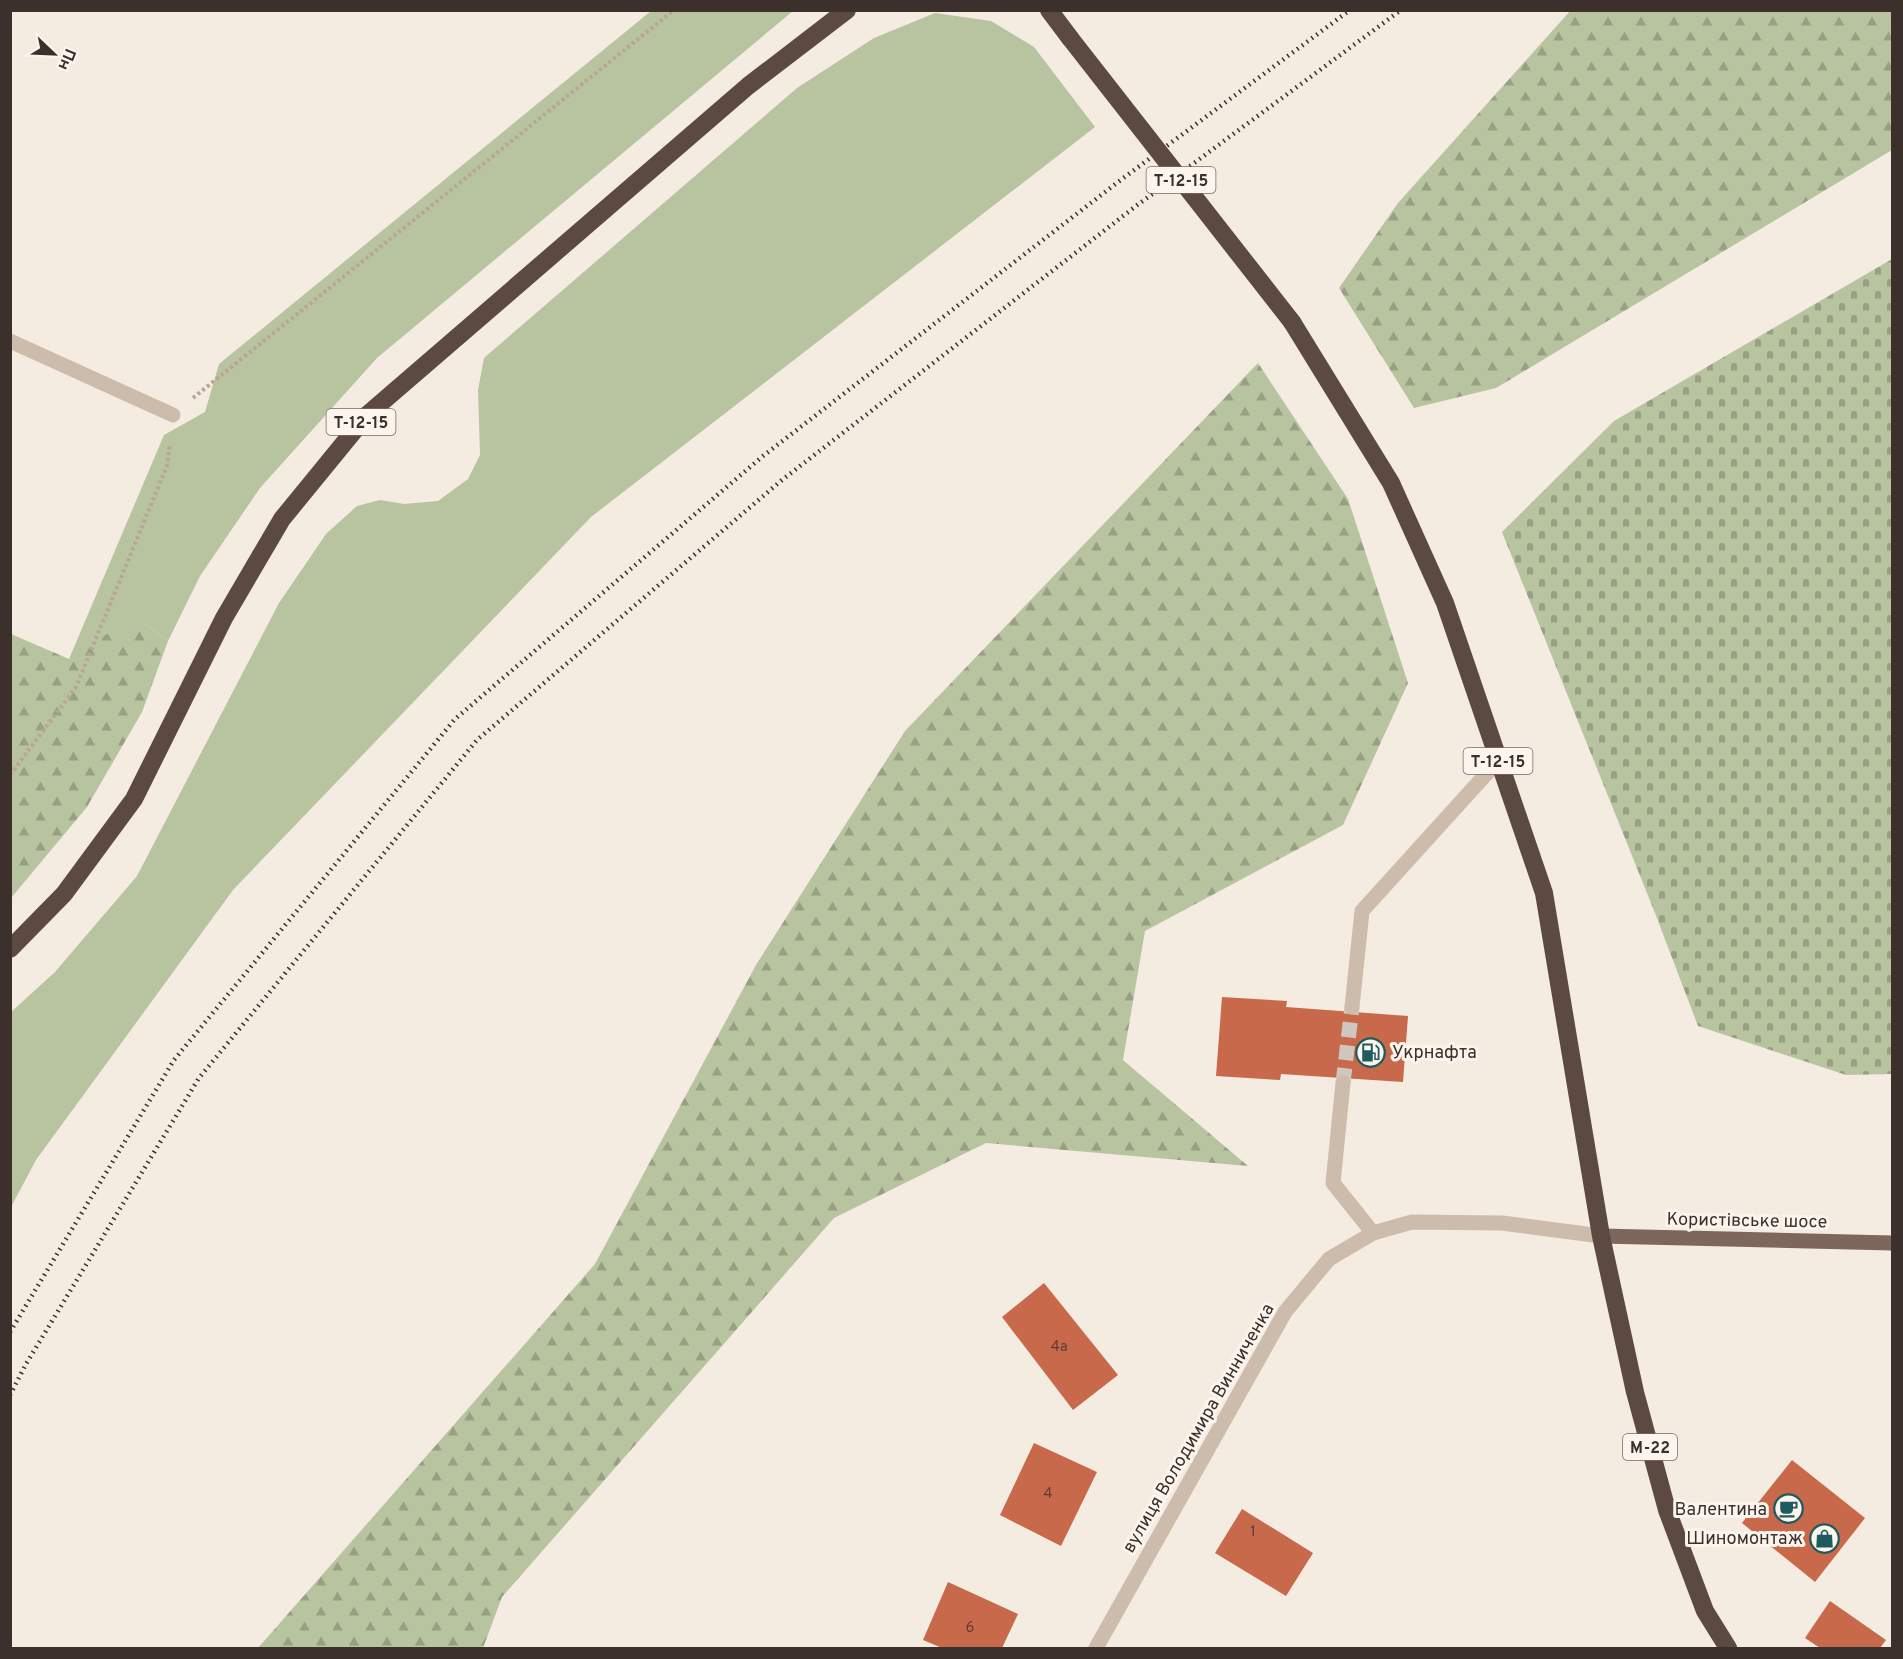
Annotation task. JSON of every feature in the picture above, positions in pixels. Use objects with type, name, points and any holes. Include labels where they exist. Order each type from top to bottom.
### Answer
[{"type":"highway","name":"Т-12-15","points":[[10,949],[64,894],[134,799],[224,618],[282,519],[367,415],[748,86],[847,10]]},
{"type":"highway","name":"Т-12-15","points":[[1049,10],[1292,322],[1391,483],[1445,603],[1544,893],[1601,1236]]},
{"type":"highway","name":"М-22","points":[[1601,1236],[1635,1392],[1667,1510],[1705,1611],[1728,1648]]},
{"type":"main road","name":"Користівське шосе","points":[[1601,1236],[1893,1243]]},
{"type":"street","points":[[10,341],[173,415]]},
{"type":"street","points":[[1352,1007],[1362,911],[1498,761]]},
{"type":"street","points":[[1343,1083],[1333,1183],[1373,1233]]},
{"type":"street","name":"вулиця Володимира Винниченка","points":[[1096,1648],[1285,1311],[1329,1259],[1373,1233],[1412,1222],[1502,1223],[1601,1236]]},
{"type":"path","points":[[10,776],[76,687],[167,466],[173,415],[674,10]]},
{"type":"green space","points":[[1571,10],[1892,11],[1892,150],[1496,388],[1414,408],[1339,288],[1398,203]]},
{"type":"green space","points":[[651,11],[793,11],[377,358],[260,488],[200,576],[168,641],[144,623],[69,659],[164,435],[205,412],[219,364]]},
{"type":"green space","points":[[935,13],[991,21],[1034,47],[1095,127],[591,517],[233,890],[36,1160],[11,1207],[11,1012],[55,972],[137,876],[279,603],[326,534],[357,506],[380,500],[404,504],[438,501],[468,479],[480,455],[478,390],[484,358],[797,88],[874,38]]},
{"type":"green space","points":[[1892,259],[1892,1074],[1846,1075],[1698,1026],[1502,532],[1614,421]]},
{"type":"green space","points":[[1258,363],[1348,499],[1408,683],[1343,825],[1145,931],[1123,1060],[1248,1166],[986,1143],[834,1218],[502,1597],[483,1648],[258,1648],[595,1264],[756,965],[905,731]]},
{"type":"green space","points":[[144,623],[168,641],[142,712],[87,807],[11,898],[11,634],[69,659],[107,634]]},
{"type":"building","points":[[1222,997],[1287,1001],[1286,1007],[1408,1016],[1403,1082],[1281,1074],[1280,1080],[1216,1076]]},
{"type":"building","points":[[1044,1283],[1118,1375],[1073,1410],[1002,1317]]},
{"type":"building","points":[[1034,1443],[1097,1472],[1061,1546],[1000,1515]]},
{"type":"building","points":[[1792,1460],[1865,1518],[1815,1582],[1742,1523]]},
{"type":"building","points":[[1242,1509],[1313,1553],[1286,1596],[1215,1553]]},
{"type":"building","points":[[948,1582],[1018,1614],[1002,1648],[942,1648],[923,1640]]},
{"type":"building","points":[[1830,1601],[1886,1640],[1880,1648],[1820,1648],[1805,1638]]},
{"type":"tunnel","points":[[1343,1083],[1352,1007]]},
{"type":"railway","points":[[10,1332],[174,1060],[455,719],[763,456],[1118,182],[1350,10]]},
{"type":"railway","points":[[10,1395],[26,1364],[199,1078],[477,740],[782,480],[1136,206],[1401,10]]},
{"type":"place","name":"Укрнафта","points":[[1371,1052]]},
{"type":"place","name":"Валентина","points":[[1788,1509]]},
{"type":"place","name":"Шиномонтаж","points":[[1824,1538]]}]
